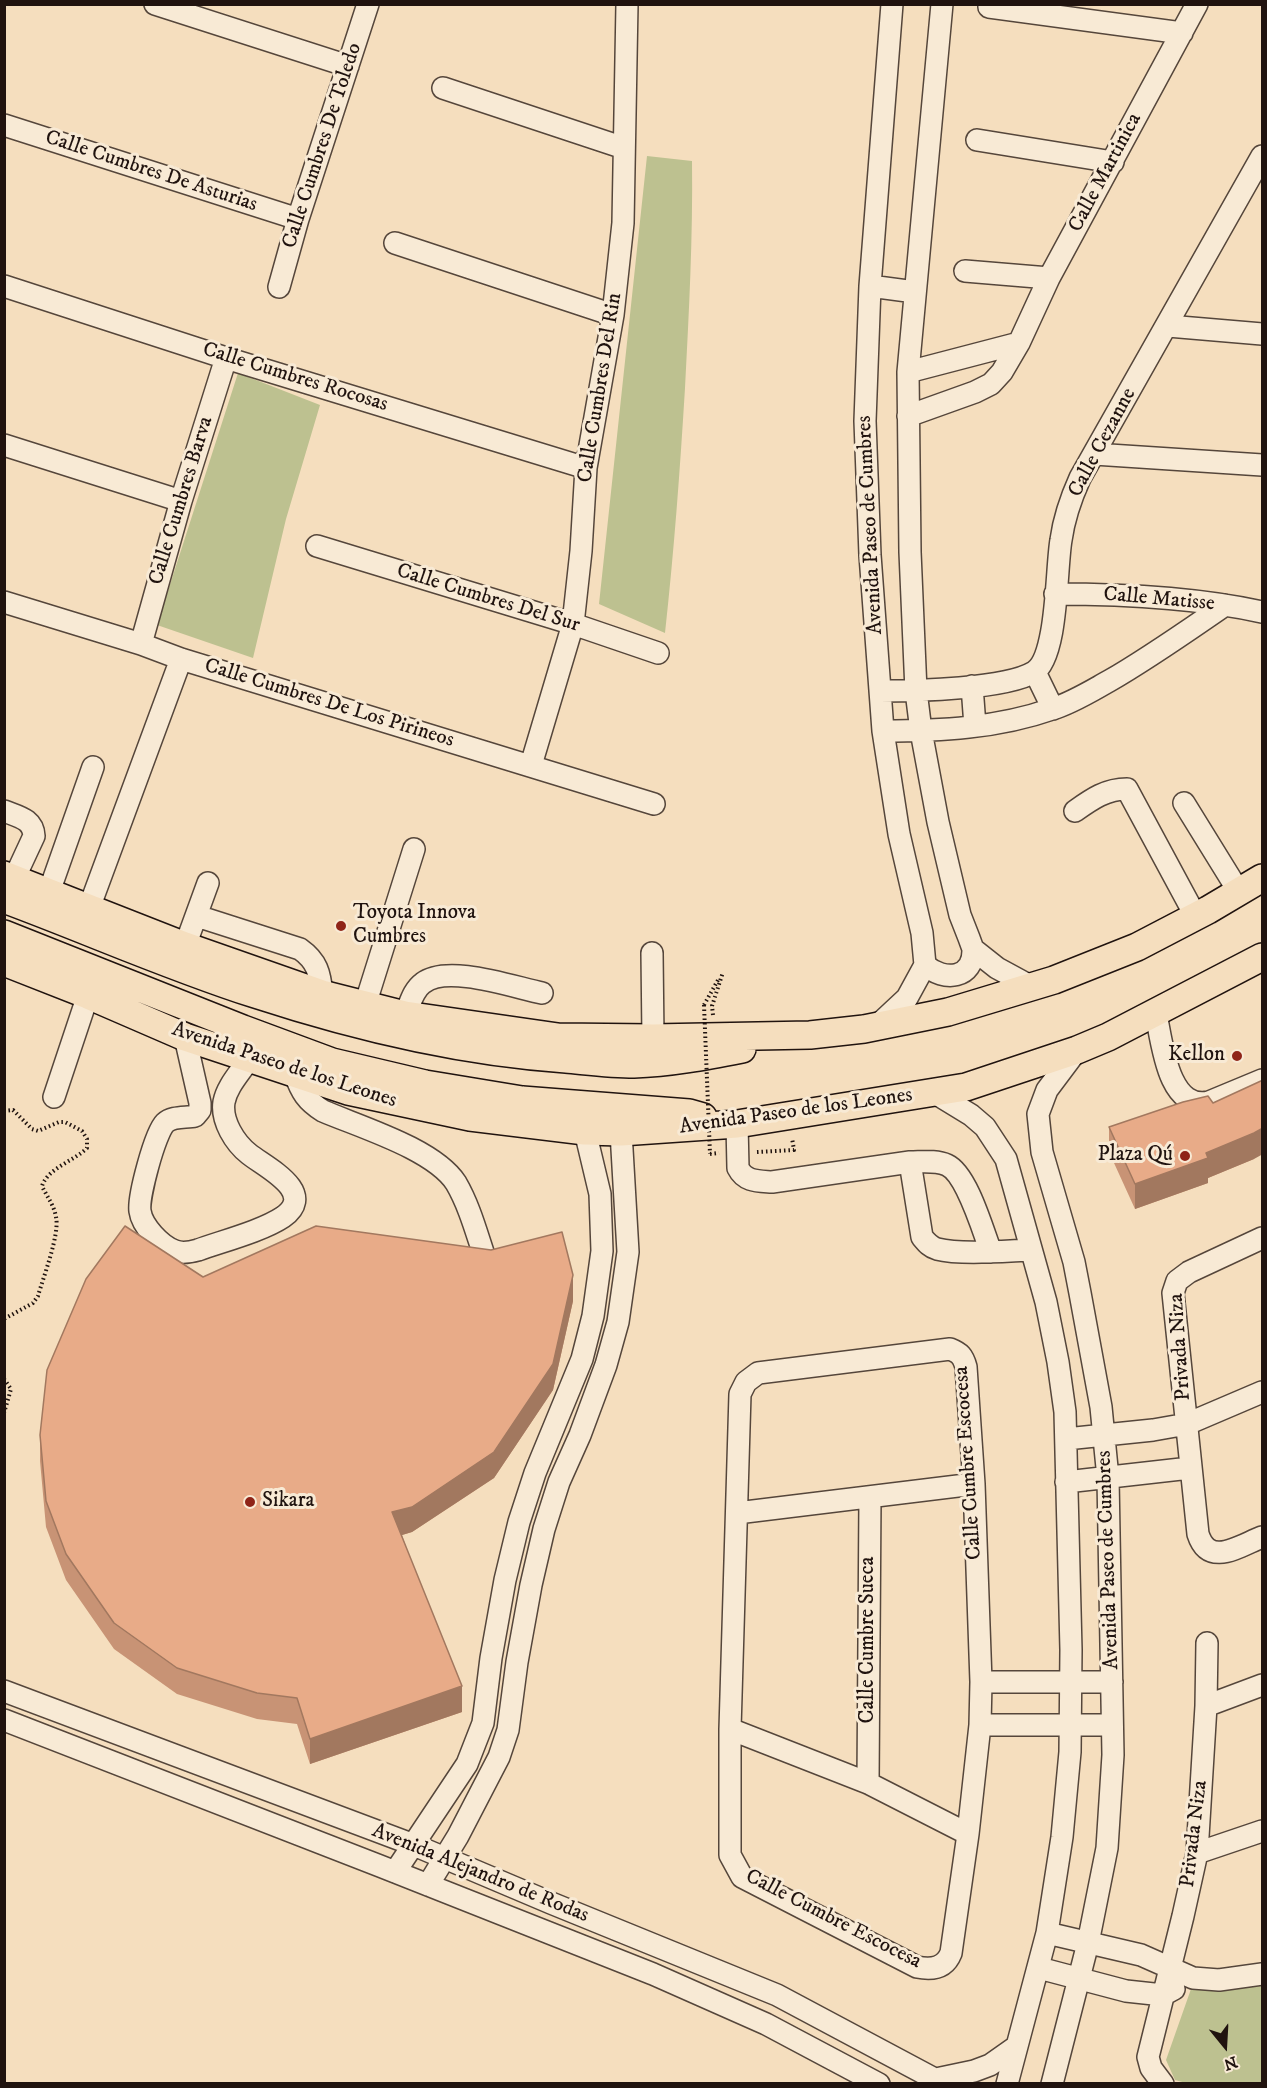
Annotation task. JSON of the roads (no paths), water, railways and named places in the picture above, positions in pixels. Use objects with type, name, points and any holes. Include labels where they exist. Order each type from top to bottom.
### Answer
[{"type":"main road","points":[[8,884],[243,990],[361,1026],[439,1043],[528,1057],[633,1064],[699,1058],[810,1035],[878,1026],[948,1012],[1032,987],[1137,947],[1196,917],[1263,878]]},
{"type":"main road","points":[[8,884],[49,892],[185,946],[322,994],[405,1015],[558,1037],[810,1035]]},
{"type":"main road","points":[[4,934],[332,1062],[425,1084],[522,1100],[689,1113],[733,1124]]},
{"type":"main road","name":"Avenida Paseo de los Leones","points":[[4,962],[185,1037],[348,1091],[470,1117],[585,1131],[621,1132],[733,1124],[966,1087],[1077,1050],[1156,1014],[1263,957]]},
{"type":"street","points":[[155,4],[348,66]]},
{"type":"street","name":"Calle Cumbres De Toledo","points":[[279,287],[298,219],[368,4]]},
{"type":"street","name":"Calle Cumbres Del Rin","points":[[531,765],[573,624],[581,551],[586,468],[614,315],[623,223],[627,4]]},
{"type":"street","name":"Avenida Paseo de Cumbres","points":[[892,4],[870,286],[865,421],[870,555],[884,731],[899,834],[922,933],[925,965]]},
{"type":"street","name":"Avenida Paseo de Cumbres","points":[[942,4],[908,372],[910,552],[916,691],[921,731],[938,822],[960,915],[973,949]]},
{"type":"street","name":"Calle Martinica","points":[[908,416],[991,384],[1002,372],[1019,343],[1049,278],[1197,4]]},
{"type":"street","points":[[990,7],[1182,33]]},
{"type":"street","points":[[443,88],[624,148]]},
{"type":"street","name":"Calle Cumbres De Asturias","points":[[4,125],[298,219]]},
{"type":"street","points":[[977,141],[1113,162]]},
{"type":"street","name":"Calle Cezanne","points":[[1035,672],[1045,661],[1049,648],[1061,539],[1071,499],[1094,454],[1168,326],[1253,192],[1263,156]]},
{"type":"street","points":[[395,243],[614,315]]},
{"type":"street","points":[[965,271],[1049,278]]},
{"type":"street","name":"Calle Cumbres Rocosas","points":[[4,286],[226,358],[586,468]]},
{"type":"street","points":[[870,286],[915,292]]},
{"type":"street","points":[[1168,326],[1263,334]]},
{"type":"street","points":[[908,372],[1019,343]]},
{"type":"street","name":"Calle Cumbres Barva","points":[[141,644],[180,501],[226,358]]},
{"type":"street","points":[[4,445],[180,501]]},
{"type":"street","points":[[1094,454],[1263,465]]},
{"type":"street","name":"Calle Cumbres Del Sur","points":[[317,546],[573,624],[658,653]]},
{"type":"street","name":"Calle Matisse","points":[[1055,594],[1097,594],[1225,605],[1263,612]]},
{"type":"street","name":"Calle Cumbres De Los Pirineos","points":[[4,602],[141,644],[181,659],[654,804]]},
{"type":"street","points":[[884,731],[921,731],[975,726],[1014,720],[1053,709],[1091,692],[1141,662],[1225,605]]},
{"type":"street","points":[[89,908],[181,659]]},
{"type":"street","points":[[880,691],[916,691],[972,686],[1008,681],[1035,672],[1053,709]]},
{"type":"street","points":[[972,686],[975,726]]},
{"type":"street","points":[[49,892],[93,767]]},
{"type":"street","points":[[1075,811],[1112,789],[1127,789],[1196,917]]},
{"type":"street","points":[[1184,803],[1239,892]]},
{"type":"street","points":[[4,811],[27,820],[33,829],[34,836],[8,884]]},
{"type":"street","points":[[364,1005],[414,849]]},
{"type":"street","points":[[185,946],[208,883]]},
{"type":"street","points":[[197,915],[300,949],[316,965],[320,974],[322,994]]},
{"type":"street","points":[[878,1026],[907,998],[925,965],[935,974],[954,975],[970,967],[974,960],[973,949]]},
{"type":"street","points":[[973,949],[997,968],[1032,987]]},
{"type":"street","points":[[652,953],[652,1038]]},
{"type":"street","points":[[405,1015],[415,991],[421,984],[429,978],[440,975],[481,980],[542,993]]},
{"type":"street","points":[[54,1097],[88,995]]},
{"type":"street","points":[[1156,1014],[1169,1069],[1179,1092],[1185,1098],[1201,1104],[1263,1080]]},
{"type":"street","points":[[185,1037],[200,1110],[195,1116],[172,1119],[165,1123],[159,1132],[140,1196],[140,1212],[145,1224],[157,1238],[176,1252],[188,1253],[273,1223],[286,1215],[292,1207],[294,1198],[292,1188],[285,1179],[248,1153],[230,1131],[224,1116],[224,1103],[228,1089],[249,1059]]},
{"type":"street","name":"Avenida Paseo de Cumbres","points":[[1052,2082],[1088,1943],[1107,1848],[1113,1755],[1108,1478],[1105,1435],[1078,1283],[1042,1152],[1038,1114],[1047,1090],[1077,1050]]},
{"type":"street","points":[[295,1074],[300,1089],[311,1104],[404,1144],[443,1169],[455,1183],[471,1218],[486,1261]]},
{"type":"street","name":"Avenida Paseo de Cumbres","points":[[935,1093],[971,1115],[985,1127],[1006,1159],[1046,1302],[1065,1412],[1071,1682],[1070,1752],[1062,1837],[1047,1933],[1007,2084]]},
{"type":"street","points":[[733,1124],[738,1168],[741,1174],[750,1180],[772,1182],[910,1162],[947,1165],[963,1179],[991,1252]]},
{"type":"street","points":[[395,1872],[467,1764],[475,1746],[483,1724],[493,1647],[505,1580],[519,1522],[535,1473],[582,1359],[593,1316],[602,1251],[600,1194],[585,1131]]},
{"type":"street","points":[[428,1885],[499,1757],[508,1730],[519,1651],[544,1529],[559,1482],[580,1435],[606,1365],[618,1322],[628,1252],[621,1132]]},
{"type":"street","points":[[910,1162],[922,1238],[928,1245],[935,1249],[946,1250],[991,1252],[1031,1250]]},
{"type":"street","points":[[600,1194],[626,1190]]},
{"type":"street","name":"Privada Niza","points":[[1263,1238],[1189,1272],[1177,1281],[1173,1293],[1190,1468],[1201,1544],[1209,1552],[1220,1554],[1263,1537]]},
{"type":"street","points":[[600,1269],[626,1270]]},
{"type":"street","name":"Calle Cumbre Escocesa","points":[[950,1349],[959,1353],[966,1366],[974,1484],[981,1682],[980,1725],[968,1834],[951,1953],[948,1960],[940,1966],[925,1968],[917,1967],[742,1877],[730,1855],[730,1729],[740,1394],[746,1382],[758,1373],[950,1349]]},
{"type":"street","points":[[582,1359],[606,1365]]},
{"type":"street","points":[[1066,1439],[1187,1424],[1263,1392]]},
{"type":"street","points":[[1066,1482],[1190,1468]]},
{"type":"street","points":[[737,1513],[974,1484]]},
{"type":"street","name":"Calle Cumbre Sueca","points":[[868,1783],[870,1497]]},
{"type":"street","name":"Privada Niza","points":[[1163,2084],[1151,2068],[1148,2057],[1184,1916],[1197,1853],[1206,1706],[1207,1643]]},
{"type":"street","points":[[981,1682],[1112,1682]]},
{"type":"street","points":[[1206,1706],[1263,1685]]},
{"type":"street","name":"Avenida Alejandro de Rodas","points":[[4,1691],[414,1845],[777,1995],[940,2081]]},
{"type":"street","name":"Avenida Alejandro de Rodas","points":[[4,1720],[653,1974],[766,2024],[879,2084]]},
{"type":"street","points":[[980,1725],[1112,1725]]},
{"type":"street","points":[[730,1729],[868,1783],[968,1834]]},
{"type":"street","points":[[475,1746],[499,1757]]},
{"type":"street","points":[[1197,1853],[1263,1831]]},
{"type":"street","points":[[1047,1933],[1141,1955],[1193,1978],[1219,1980],[1263,1974]]},
{"type":"street","points":[[1039,1968],[1126,1991],[1163,1995],[1193,1978]]},
{"type":"street","points":[[940,2081],[990,2065],[1017,2046]]},
{"type":"place","name":"Toyota Innova Cumbres","points":[[341,926]]},
{"type":"place","name":"Kellon","points":[[1237,1056]]},
{"type":"place","name":"Plaza Qú","points":[[1185,1156]]},
{"type":"place","name":"Sikara","points":[[250,1502]]}]
